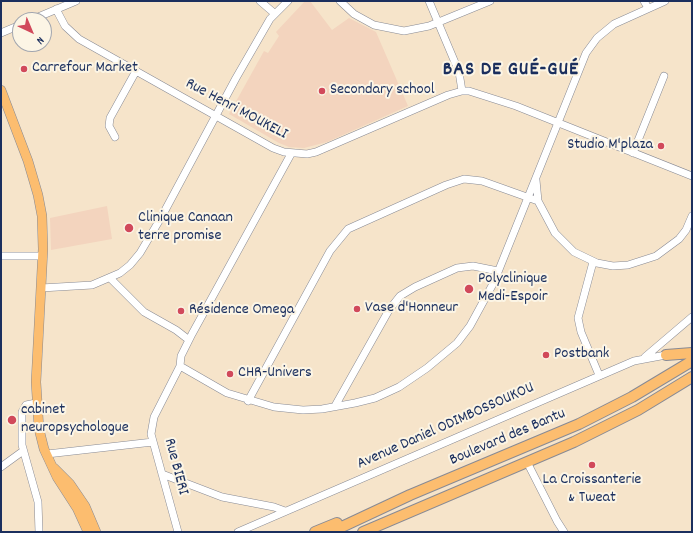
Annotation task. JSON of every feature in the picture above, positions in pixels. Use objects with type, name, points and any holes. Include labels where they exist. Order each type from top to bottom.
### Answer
[{"type":"highway","points":[[666,355],[692,353]]},
{"type":"highway","points":[[666,355],[671,356],[675,360],[676,364],[672,374]]},
{"type":"highway","name":"Boulevard des Bantu","points":[[331,532],[410,495],[567,430],[616,406],[692,361]]},
{"type":"highway","name":"Boulevard des Bantu","points":[[363,532],[574,442],[638,410],[692,377]]},
{"type":"highway","points":[[315,532],[388,501],[410,495]]},
{"type":"highway","points":[[376,532],[398,521],[416,509]]},
{"type":"main road","points":[[1,90],[28,161],[38,195],[43,224],[43,256],[36,403],[39,429],[53,468],[60,482],[77,508],[88,532]]},
{"type":"main road","points":[[53,468],[62,474],[76,492],[87,510],[96,532]]},
{"type":"street","points":[[51,12],[76,1]]},
{"type":"street","points":[[260,1],[274,14]]},
{"type":"street","points":[[41,288],[92,285],[110,278],[130,265],[140,253],[162,216],[216,116],[274,14],[288,1]]},
{"type":"street","points":[[340,1],[358,16],[374,25],[387,28],[414,30],[438,23],[490,1]]},
{"type":"street","points":[[429,1],[459,72],[462,91]]},
{"type":"street","points":[[644,1],[648,8]]},
{"type":"street","points":[[180,366],[217,388],[248,401],[295,409],[314,409],[364,401],[387,393],[418,376],[443,356],[470,326],[482,306],[498,271],[526,197],[536,178],[583,59],[594,42],[614,24],[665,1]]},
{"type":"street","name":"Rue Henri MOUKELI","points":[[56,10],[65,26],[74,36],[273,148],[291,154],[307,154],[323,149],[442,97],[462,91],[482,95],[692,176]]},
{"type":"street","points":[[1,33],[12,28]]},
{"type":"street","points":[[114,137],[109,126],[110,118],[136,71]]},
{"type":"street","points":[[633,153],[664,76]]},
{"type":"street","name":"Rue BIERI","points":[[178,532],[153,442],[151,427],[154,417],[180,366],[181,356],[189,340],[291,154]]},
{"type":"street","points":[[536,178],[538,201],[559,238],[574,252],[593,262],[612,266],[628,265],[656,256],[678,239],[686,230],[692,216]]},
{"type":"street","points":[[248,401],[327,256],[340,237],[348,229],[446,185],[464,179],[482,181],[538,201]]},
{"type":"street","points":[[1,256],[43,256]]},
{"type":"street","points":[[593,262],[578,318],[581,332],[599,375]]},
{"type":"street","points":[[335,406],[389,310],[400,296],[414,287],[457,268],[473,266],[498,271]]},
{"type":"street","points":[[110,278],[144,312],[176,330],[189,340]]},
{"type":"street","points":[[645,357],[692,317]]},
{"type":"street","name":"Avenue Daniel ODIMBOSSOUKOU","points":[[238,532],[599,375],[645,357],[666,355]]},
{"type":"street","points":[[36,403],[26,405],[22,412],[23,451],[38,502],[40,532]]},
{"type":"street","points":[[47,454],[153,442]]},
{"type":"street","points":[[1,467],[23,451]]},
{"type":"street","points":[[527,462],[564,532]]},
{"type":"street","points":[[162,474],[222,497],[274,507],[285,512]]},
{"type":"shaded area","points":[[305,1],[310,1],[332,30],[349,18],[376,32],[408,106],[327,142],[304,148],[289,147],[279,143],[229,114],[264,51],[268,53],[279,36],[276,32]]},
{"type":"shaded area","points":[[107,206],[112,239],[51,250],[50,218]]},
{"type":"place","name":"Carrefour Market","points":[[24,69]]},
{"type":"place","name":"Secondary school","points":[[322,91]]},
{"type":"place","name":"Studio M'plaza","points":[[661,146]]},
{"type":"place","name":"Clinique Canaan terre promise","points":[[129,228]]},
{"type":"place","name":"Polyclinique Medi-Espoir","points":[[469,289]]},
{"type":"place","name":"Vase d'Honneur","points":[[357,309]]},
{"type":"place","name":"Résidence Omega","points":[[181,311]]},
{"type":"place","name":"Postbank","points":[[546,355]]},
{"type":"place","name":"CHR-Univers","points":[[230,374]]},
{"type":"place","name":"cabinet neuropsychologue","points":[[12,420]]},
{"type":"place","name":"La Croissanterie & Tweat","points":[[592,465]]},
{"type":"district","name":"BAS DE GUÉ-GUÉ","points":[[511,71]]}]
